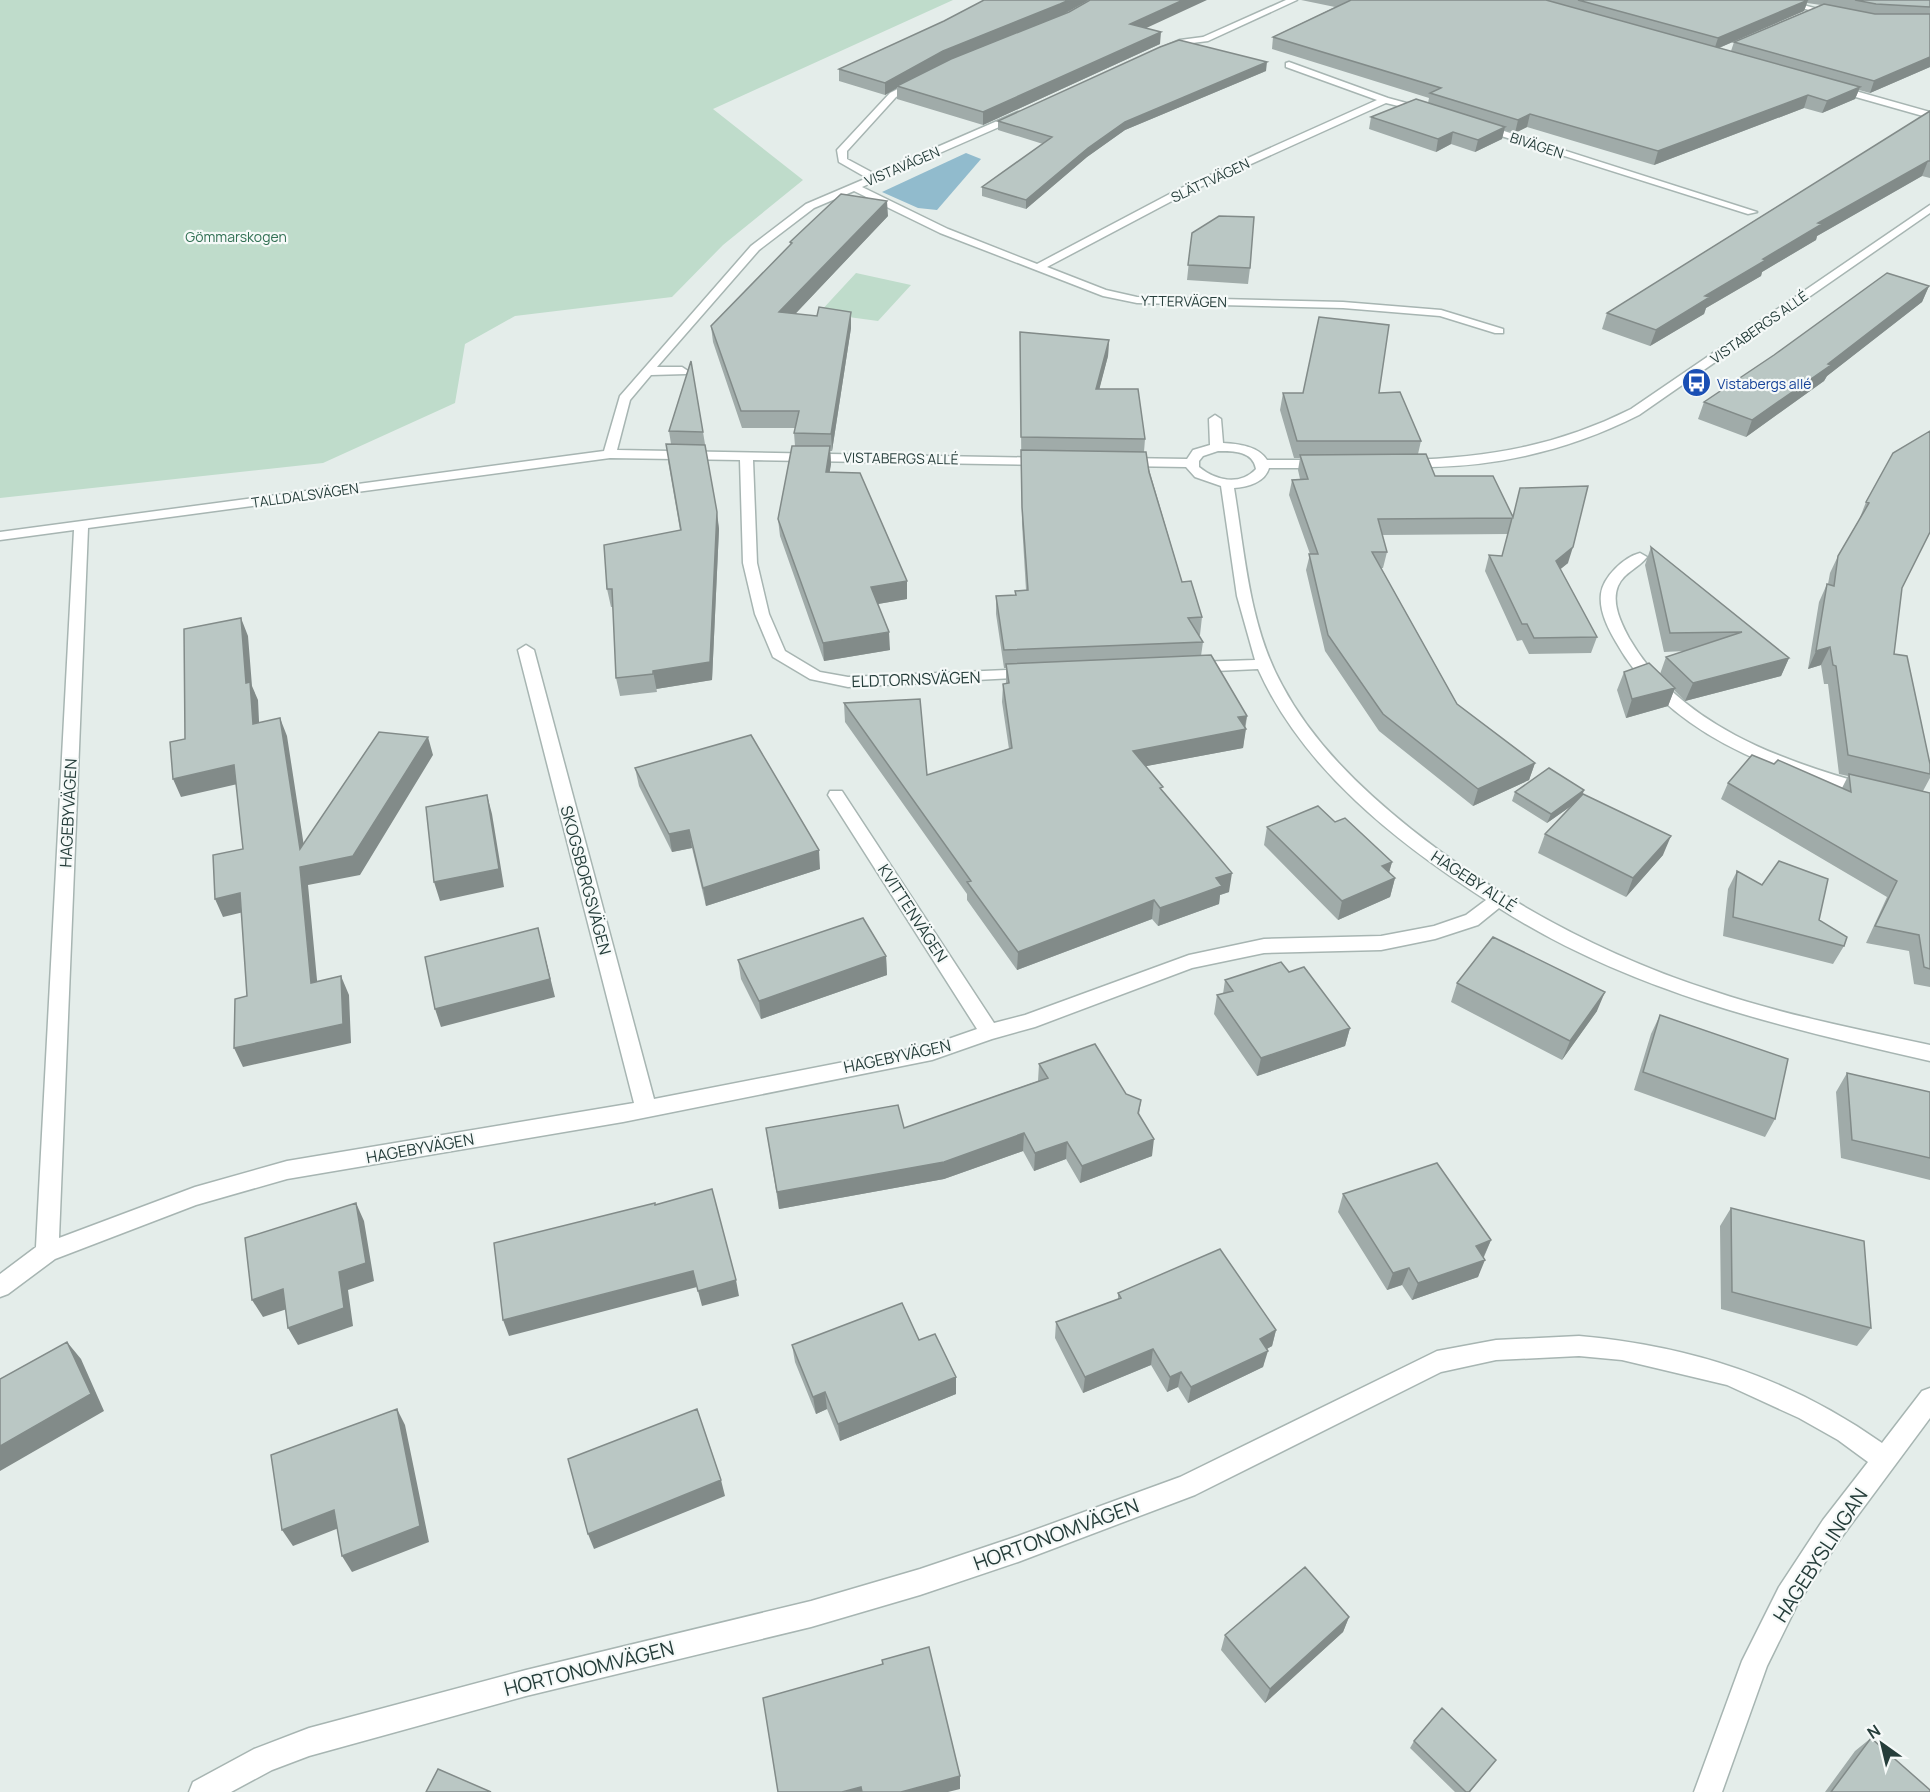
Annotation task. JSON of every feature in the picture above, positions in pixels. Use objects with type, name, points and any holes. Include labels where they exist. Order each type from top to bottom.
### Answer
[{"type":"street","points":[[1155,51],[1183,42],[1205,39],[1293,0]]},
{"type":"street","points":[[1775,0],[1847,17]]},
{"type":"street","points":[[1800,19],[1819,11]]},
{"type":"street","points":[[1289,65],[1385,100],[1438,114]]},
{"type":"street","points":[[875,178],[842,160],[842,150],[893,95],[929,76]]},
{"type":"street","points":[[1830,87],[1930,115]]},
{"type":"street","name":"SLÄTTVÄGEN","points":[[1039,267],[1183,191],[1385,100]]},
{"type":"street","name":"VISTAVÄGEN","points":[[610,454],[624,399],[755,248],[810,206],[1029,110]]},
{"type":"street","name":"BIVÄGEN","points":[[1470,124],[1752,212]]},
{"type":"street","name":"YTTERVÄGEN","points":[[852,186],[944,231],[1103,293],[1137,300],[1254,301],[1441,313],[1499,331]]},
{"type":"street","name":"VISTABERGS ALLÉ","points":[[1386,464],[1466,462],[1516,455],[1553,446],[1608,427],[1635,412],[1930,208]]},
{"type":"street","points":[[647,371],[682,371]]},
{"type":"street","points":[[1215,419],[1217,447]]},
{"type":"street","points":[[1217,447],[1245,450],[1255,454],[1263,470],[1259,476],[1243,482],[1227,483],[1206,479],[1198,473],[1192,463],[1198,453],[1217,447]]},
{"type":"street","name":"VISTABERGS ALLÉ","points":[[610,454],[1062,461]]},
{"type":"street","name":"TALLDALSVÄGEN","points":[[0,536],[610,454]]},
{"type":"street","name":"ELDTORNSVÄGEN","points":[[746,455],[750,563],[762,614],[778,654],[815,676],[848,682],[1045,674]]},
{"type":"street","points":[[1108,462],[1192,463]]},
{"type":"street","points":[[1262,464],[1340,464]]},
{"type":"street","name":"HAGEBY ALLÉ","points":[[1227,483],[1252,631],[1263,664],[1281,697],[1302,729],[1356,791],[1441,861],[1499,899],[1594,951],[1660,980],[1755,1012],[1930,1053]]},
{"type":"street","name":"HAGEBYVÄGEN","points":[[81,526],[47,1252],[178,1201],[240,1181],[287,1170],[646,1109],[932,1052],[989,1032],[1028,1022],[1189,962],[1264,946],[1381,943],[1435,932],[1472,920],[1499,899]]},
{"type":"street","points":[[1640,557],[1621,570],[1608,589],[1609,612],[1618,635],[1638,666],[1662,692],[1705,723],[1754,752],[1806,773],[1884,794]]},
{"type":"street","name":"SKOGSBORGSVÄGEN","points":[[526,650],[646,1109]]},
{"type":"street","points":[[1174,668],[1263,664]]},
{"type":"street","name":"KVITTENVÄGEN","points":[[836,795],[989,1032]]},
{"type":"street","points":[[0,1287],[47,1252]]},
{"type":"street","name":"HORTONOMVÄGEN","points":[[203,1792],[264,1759],[309,1742],[526,1683],[811,1614],[920,1582],[1018,1549],[1186,1487],[1342,1412],[1437,1362],[1496,1350],[1579,1346],[1622,1350],[1730,1375],[1807,1410],[1846,1432],[1885,1460]]},
{"type":"street","name":"HAGEBYSLINGAN","points":[[1708,1792],[1755,1661],[1788,1596],[1832,1529],[1930,1399]]},
{"type":"green space","name":"Gömmarskogen","points":[[0,0],[953,0],[713,109],[803,180],[723,245],[672,297],[515,316],[465,344],[455,403],[323,463],[0,498]]},
{"type":"green space","points":[[856,273],[911,285],[878,321],[819,313]]},
{"type":"water","points":[[966,153],[981,159],[937,210],[918,208],[882,192]]},
{"type":"building","points":[[984,0],[1069,0],[943,51],[885,83],[839,69],[944,21]]},
{"type":"building","points":[[1090,0],[1183,0],[1130,24],[1161,32],[983,112],[897,86],[951,59],[1069,12]]},
{"type":"building","points":[[1351,0],[1546,0],[1860,87],[1827,101],[1808,95],[1658,151],[1530,114],[1518,120],[1430,93],[1441,88],[1273,37]]},
{"type":"building","points":[[1578,0],[1808,0],[1718,38]]},
{"type":"building","points":[[1855,0],[1930,0],[1930,7],[1876,4]]},
{"type":"building","points":[[1824,4],[1875,14],[1930,14],[1930,57],[1874,81],[1734,42]]},
{"type":"building","points":[[1179,40],[1267,62],[1125,122],[1088,148],[1026,200],[982,187],[1052,137],[998,121]]},
{"type":"building","points":[[1416,99],[1505,127],[1478,140],[1453,132],[1438,139],[1371,117]]},
{"type":"building","points":[[1930,111],[1930,161],[1818,223],[1822,224],[1705,296],[1710,297],[1656,330],[1607,313]]},
{"type":"building","points":[[841,194],[887,201],[779,312],[817,316],[819,307],[851,312],[831,434],[794,433],[799,411],[741,411],[711,326],[792,243],[790,242]]},
{"type":"building","points":[[1219,216],[1254,217],[1250,268],[1188,265],[1192,233]]},
{"type":"building","points":[[1887,273],[1929,286],[1828,364],[1831,365],[1752,420],[1704,402],[1774,355]]},
{"type":"building","points":[[1319,317],[1389,325],[1379,393],[1400,392],[1421,441],[1297,441],[1283,393],[1303,393]]},
{"type":"building","points":[[1020,332],[1109,340],[1096,389],[1138,389],[1145,439],[1021,437]]},
{"type":"building","points":[[691,361],[703,432],[669,431]]},
{"type":"building","points":[[1930,431],[1930,532],[1902,588],[1894,654],[1907,656],[1930,764],[1930,774],[1848,755],[1836,666],[1833,665],[1830,647],[1816,651],[1827,584],[1834,586],[1838,556],[1869,503],[1866,502],[1893,453]]},
{"type":"building","points":[[666,444],[705,445],[717,512],[710,662],[653,671],[653,674],[616,678],[612,589],[607,589],[604,545],[681,530]]},
{"type":"building","points":[[792,446],[830,446],[826,472],[860,473],[907,581],[871,587],[889,632],[823,643],[778,519]]},
{"type":"building","points":[[1021,450],[1146,452],[1149,472],[1182,582],[1191,581],[1202,617],[1188,618],[1203,642],[1004,650],[996,596],[1016,595],[1015,591],[1028,590],[1022,507]]},
{"type":"building","points":[[1426,454],[1435,476],[1493,476],[1513,517],[1520,488],[1588,486],[1573,547],[1556,561],[1597,637],[1534,638],[1527,624],[1522,624],[1489,555],[1502,556],[1512,518],[1378,519],[1387,552],[1372,552],[1457,704],[1535,763],[1478,789],[1383,714],[1328,635],[1309,554],[1318,554],[1292,480],[1308,479],[1300,455]]},
{"type":"building","points":[[1651,547],[1789,658],[1693,683],[1666,657],[1742,632],[1670,633]]},
{"type":"building","points":[[241,618],[246,683],[250,682],[253,724],[280,718],[300,849],[379,732],[428,737],[353,856],[300,867],[311,983],[341,976],[343,1024],[234,1048],[235,999],[247,996],[240,893],[215,899],[213,855],[243,849],[234,765],[173,779],[170,742],[185,739],[184,629]]},
{"type":"building","points":[[1211,655],[1247,716],[1238,717],[1246,729],[1133,751],[1163,787],[1160,788],[1232,873],[1216,878],[1222,886],[1160,908],[1154,900],[1018,952],[967,882],[971,881],[844,703],[920,699],[927,775],[1012,748],[1003,684],[1009,683],[1006,664]]},
{"type":"building","points":[[1649,663],[1675,688],[1632,699],[1624,672]]},
{"type":"building","points":[[751,735],[819,850],[703,888],[689,830],[669,834],[635,768]]},
{"type":"building","points":[[1752,755],[1774,764],[1778,760],[1851,792],[1849,774],[1930,793],[1930,969],[1924,967],[1919,935],[1875,926],[1897,881],[1728,783]]},
{"type":"building","points":[[1549,768],[1584,790],[1551,814],[1515,792]]},
{"type":"building","points":[[1583,794],[1671,836],[1633,878],[1545,834]]},
{"type":"building","points":[[487,795],[499,869],[434,882],[426,807]]},
{"type":"building","points":[[1318,806],[1335,822],[1345,818],[1392,862],[1382,866],[1395,878],[1342,901],[1267,827]]},
{"type":"building","points":[[1779,861],[1828,879],[1819,920],[1847,937],[1844,946],[1733,917],[1737,871],[1762,885]]},
{"type":"building","points":[[863,918],[886,956],[759,1001],[738,960]]},
{"type":"building","points":[[538,928],[550,979],[435,1009],[425,957]]},
{"type":"building","points":[[1493,937],[1605,992],[1570,1041],[1457,983]]},
{"type":"building","points":[[1281,962],[1289,972],[1304,967],[1350,1028],[1261,1058],[1217,995],[1233,991],[1225,980]]},
{"type":"building","points":[[1660,1015],[1788,1059],[1775,1119],[1643,1072]]},
{"type":"building","points":[[1095,1044],[1126,1094],[1141,1100],[1138,1113],[1154,1139],[1082,1166],[1067,1142],[1035,1153],[1024,1133],[944,1162],[777,1192],[766,1128],[898,1105],[904,1128],[1048,1078],[1039,1064]]},
{"type":"building","points":[[1847,1073],[1930,1092],[1930,1158],[1852,1140]]},
{"type":"building","points":[[1437,1163],[1491,1240],[1476,1246],[1485,1260],[1418,1283],[1409,1268],[1393,1273],[1343,1194]]},
{"type":"building","points":[[712,1189],[736,1280],[698,1291],[693,1271],[503,1320],[494,1243],[655,1203],[655,1205]]},
{"type":"building","points":[[356,1203],[366,1263],[339,1272],[344,1308],[288,1328],[283,1289],[252,1300],[245,1238]]},
{"type":"building","points":[[1731,1208],[1864,1241],[1871,1328],[1732,1292]]},
{"type":"building","points":[[1220,1249],[1276,1330],[1260,1339],[1268,1351],[1191,1387],[1181,1372],[1170,1377],[1153,1349],[1085,1377],[1056,1322],[1121,1298],[1118,1293]]},
{"type":"building","points":[[902,1303],[919,1340],[935,1334],[956,1377],[838,1424],[825,1392],[813,1397],[792,1345]]},
{"type":"building","points":[[67,1342],[91,1394],[0,1446],[0,1379]]},
{"type":"building","points":[[397,1409],[420,1526],[342,1556],[334,1510],[282,1530],[271,1455]]},
{"type":"building","points":[[697,1409],[721,1480],[588,1534],[568,1459]]},
{"type":"building","points":[[1305,1567],[1349,1617],[1270,1689],[1225,1635]]},
{"type":"building","points":[[929,1647],[960,1776],[901,1792],[862,1792],[861,1787],[842,1792],[778,1792],[763,1698],[883,1664],[882,1660]]},
{"type":"building","points":[[1442,1708],[1496,1760],[1469,1792],[1466,1792],[1414,1741]]},
{"type":"building","points":[[1871,1738],[1930,1790],[1930,1792],[1831,1792]]},
{"type":"building","points":[[438,1769],[491,1792],[426,1792]]},
{"type":"place","name":"Vistabergs allé","points":[[1696,383]]}]
